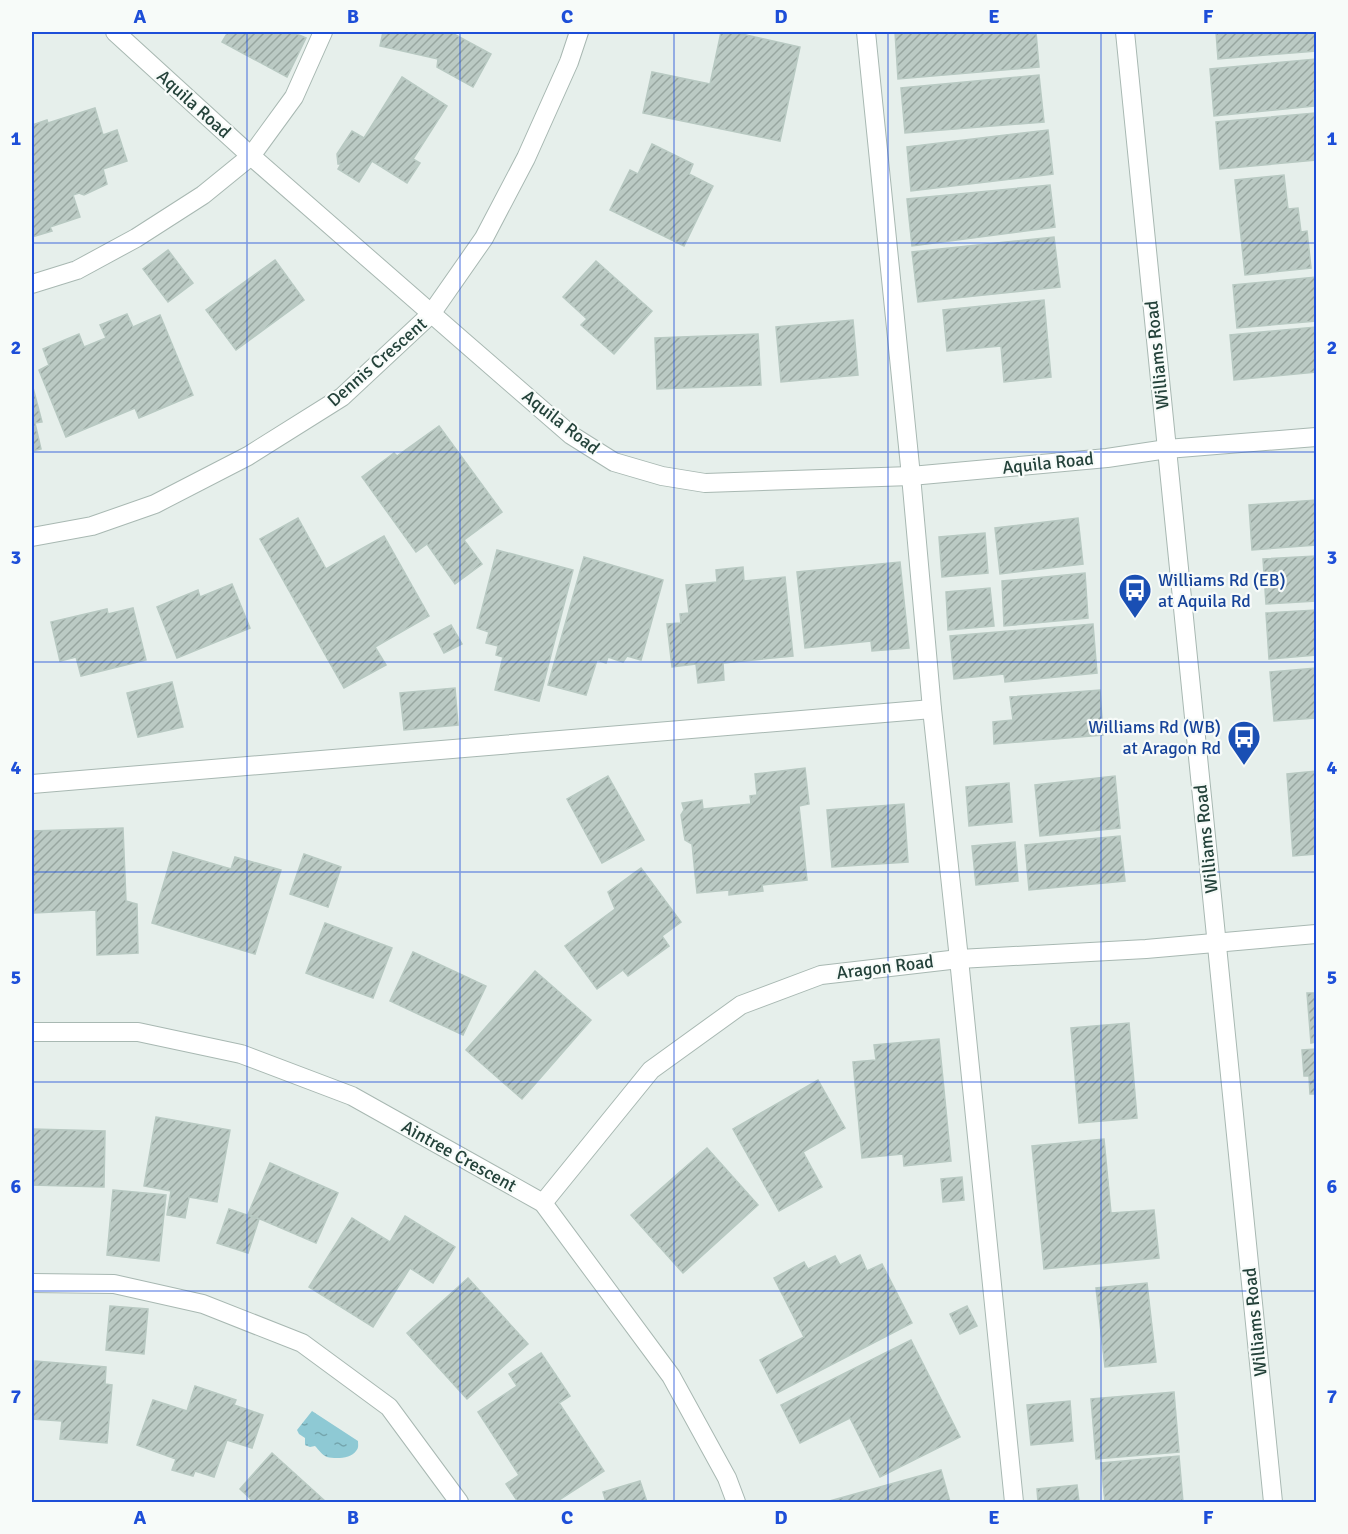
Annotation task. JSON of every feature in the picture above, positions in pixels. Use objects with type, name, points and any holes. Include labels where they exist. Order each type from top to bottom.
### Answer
[{"type":"street","name":"Aquila Road","points":[[115,32],[251,156],[571,435],[614,462],[662,476],[705,483],[911,476],[1107,458],[1167,449],[1317,437]]},
{"type":"street","points":[[32,284],[77,270],[136,238],[204,195],[251,156],[294,97],[323,32]]},
{"type":"street","name":"Dennis Crescent","points":[[32,537],[92,526],[155,504],[248,456],[342,397],[431,314],[484,238],[526,158],[569,62],[579,32]]},
{"type":"street","points":[[866,32],[932,709],[1014,1503]]},
{"type":"street","name":"Williams Road","points":[[1125,32],[1273,1503]]},
{"type":"street","points":[[32,784],[932,709]]},
{"type":"street","name":"Aragon Road","points":[[543,1203],[651,1070],[741,1005],[821,975],[959,958],[1146,949],[1317,934]]},
{"type":"street","name":"Aintree Crescent","points":[[32,1032],[138,1032],[241,1054],[352,1096],[543,1203],[672,1376],[727,1478],[736,1503]]},
{"type":"street","points":[[32,1283],[114,1284],[203,1304],[302,1343],[389,1407],[459,1503]]},
{"type":"water","points":[[312,1411],[358,1441],[358,1449],[354,1454],[343,1458],[330,1458],[315,1446],[305,1445],[305,1438],[297,1430]]},
{"type":"building","points":[[228,32],[292,32],[306,38],[287,77],[222,42]]},
{"type":"building","points":[[383,32],[453,32],[491,54],[473,87],[437,67],[438,59],[380,46]]},
{"type":"building","points":[[721,32],[733,32],[800,47],[780,141],[643,113],[652,72],[710,84]]},
{"type":"building","points":[[895,32],[1036,32],[1039,67],[898,79]]},
{"type":"building","points":[[1216,32],[1316,32],[1316,51],[1218,59]]},
{"type":"building","points":[[1316,59],[1314,106],[1214,116],[1210,69]]},
{"type":"building","points":[[1039,75],[1044,122],[905,133],[901,88]]},
{"type":"building","points":[[402,77],[447,106],[413,159],[420,163],[407,183],[372,161],[359,182],[338,169],[341,164],[338,164],[337,154],[352,131],[364,138]]},
{"type":"building","points":[[95,108],[103,135],[117,130],[127,161],[103,169],[107,184],[84,195],[79,193],[73,195],[80,217],[50,227],[52,231],[32,237],[32,125],[47,120],[48,123]]},
{"type":"building","points":[[1315,113],[1316,160],[1220,169],[1216,122]]},
{"type":"building","points":[[1048,130],[1053,174],[911,191],[907,147]]},
{"type":"building","points":[[652,144],[693,164],[689,174],[713,186],[684,246],[610,210],[630,170],[638,174]]},
{"type":"building","points":[[1284,175],[1288,209],[1298,208],[1301,232],[1307,231],[1311,268],[1245,275],[1235,180]]},
{"type":"building","points":[[1050,185],[1055,227],[912,246],[907,199]]},
{"type":"building","points":[[1054,237],[1060,287],[918,302],[912,252]]},
{"type":"building","points":[[168,250],[193,283],[168,302],[143,269]]},
{"type":"building","points":[[275,260],[304,300],[236,350],[206,310]]},
{"type":"building","points":[[596,261],[652,311],[614,354],[581,325],[587,319],[563,297]]},
{"type":"building","points":[[1316,277],[1316,321],[1237,328],[1233,285]]},
{"type":"building","points":[[1044,300],[1051,377],[1004,382],[1001,346],[947,351],[943,310]]},
{"type":"building","points":[[127,314],[133,327],[160,315],[193,395],[139,418],[135,408],[66,437],[39,370],[49,365],[43,349],[79,334],[84,347],[106,338],[100,325]]},
{"type":"building","points":[[853,320],[858,375],[781,382],[776,327]]},
{"type":"building","points":[[1316,327],[1316,372],[1234,380],[1230,335]]},
{"type":"building","points":[[758,334],[761,385],[657,389],[655,338]]},
{"type":"building","points":[[32,384],[42,422],[35,423],[41,449],[32,451]]},
{"type":"building","points":[[439,426],[502,512],[464,540],[482,564],[455,584],[427,544],[416,552],[362,477],[394,453],[397,456]]},
{"type":"building","points":[[1316,500],[1316,545],[1252,550],[1249,505]]},
{"type":"building","points":[[298,518],[326,569],[384,536],[429,616],[375,647],[386,665],[344,688],[260,539]]},
{"type":"building","points":[[1078,518],[1083,564],[1000,574],[995,528]]},
{"type":"building","points":[[985,533],[988,573],[942,577],[939,537]]},
{"type":"building","points":[[497,550],[573,570],[539,701],[495,690],[503,657],[496,655],[498,646],[486,643],[489,632],[477,628]]},
{"type":"building","points":[[1316,556],[1316,601],[1266,604],[1263,559]]},
{"type":"building","points":[[584,557],[663,580],[641,660],[627,656],[623,662],[608,657],[606,663],[597,660],[586,695],[548,685]]},
{"type":"building","points":[[900,562],[909,648],[872,651],[871,641],[805,648],[797,572]]},
{"type":"building","points":[[743,567],[744,581],[785,577],[793,656],[723,663],[724,680],[698,683],[696,664],[672,667],[667,624],[681,623],[680,614],[689,613],[686,585],[717,582],[716,570]]},
{"type":"building","points":[[1085,573],[1088,618],[1004,626],[1002,581]]},
{"type":"building","points":[[232,584],[250,628],[177,658],[157,607],[198,590],[200,597]]},
{"type":"building","points":[[990,588],[994,626],[948,630],[946,592]]},
{"type":"building","points":[[133,608],[146,660],[81,676],[76,657],[60,661],[51,622],[107,609],[108,614]]},
{"type":"building","points":[[1316,610],[1316,655],[1269,659],[1266,613]]},
{"type":"building","points":[[1093,624],[1097,673],[1005,682],[1004,674],[954,679],[950,636]]},
{"type":"building","points":[[451,625],[462,644],[444,653],[434,634]]},
{"type":"building","points":[[1316,668],[1316,718],[1274,721],[1270,672]]},
{"type":"building","points":[[172,682],[183,727],[138,737],[127,693]]},
{"type":"building","points":[[455,688],[458,725],[404,730],[400,693]]},
{"type":"building","points":[[1100,690],[1103,735],[994,744],[993,722],[1013,720],[1010,697]]},
{"type":"building","points":[[805,768],[809,804],[799,806],[807,880],[762,885],[763,891],[729,895],[729,890],[697,893],[692,844],[685,840],[681,815],[684,810],[682,803],[702,800],[703,809],[751,804],[750,796],[757,795],[755,774]]},
{"type":"building","points":[[1316,771],[1316,854],[1293,856],[1287,774]]},
{"type":"building","points":[[608,776],[644,840],[602,863],[567,799]]},
{"type":"building","points":[[1115,776],[1120,828],[1040,836],[1035,785]]},
{"type":"building","points":[[1009,783],[1012,822],[969,826],[966,787]]},
{"type":"building","points":[[904,804],[908,862],[832,867],[827,810]]},
{"type":"building","points":[[123,828],[126,901],[137,904],[138,953],[97,955],[96,910],[34,913],[32,831]]},
{"type":"building","points":[[1120,836],[1125,881],[1029,890],[1025,845]]},
{"type":"building","points":[[1015,842],[1018,881],[976,885],[972,846]]},
{"type":"building","points":[[173,852],[231,869],[235,857],[281,870],[255,954],[152,923]]},
{"type":"building","points":[[304,854],[341,867],[328,907],[290,894]]},
{"type":"building","points":[[641,868],[681,922],[662,936],[669,946],[628,976],[623,970],[597,989],[565,946],[615,909],[608,892]]},
{"type":"building","points":[[325,923],[392,948],[373,998],[306,973]]},
{"type":"building","points":[[413,952],[486,986],[463,1035],[390,1001]]},
{"type":"building","points":[[535,971],[591,1020],[522,1099],[466,1050]]},
{"type":"building","points":[[1307,993],[1316,993],[1316,1042],[1311,1043]]},
{"type":"building","points":[[1129,1023],[1137,1118],[1079,1123],[1071,1028]]},
{"type":"building","points":[[939,1039],[951,1161],[904,1166],[903,1154],[862,1158],[853,1062],[876,1060],[874,1045]]},
{"type":"building","points":[[1316,1049],[1316,1094],[1310,1094],[1309,1076],[1304,1076],[1302,1050]]},
{"type":"building","points":[[818,1080],[845,1128],[803,1152],[822,1187],[779,1211],[733,1129]]},
{"type":"building","points":[[156,1117],[230,1130],[217,1202],[189,1197],[185,1218],[167,1215],[171,1191],[144,1186]]},
{"type":"building","points":[[32,1129],[105,1131],[104,1187],[32,1185]]},
{"type":"building","points":[[1104,1139],[1111,1213],[1154,1210],[1159,1258],[1044,1269],[1032,1146]]},
{"type":"building","points":[[707,1148],[758,1205],[683,1273],[631,1215]]},
{"type":"building","points":[[270,1163],[338,1193],[316,1243],[248,1214]]},
{"type":"building","points":[[962,1177],[964,1200],[943,1202],[941,1179]]},
{"type":"building","points":[[113,1190],[166,1195],[159,1261],[107,1255]]},
{"type":"building","points":[[229,1209],[259,1219],[248,1253],[217,1243]]},
{"type":"building","points":[[405,1216],[455,1247],[433,1283],[410,1268],[373,1327],[309,1287],[352,1218],[390,1242]]},
{"type":"building","points":[[860,1255],[867,1271],[882,1264],[912,1323],[777,1393],[760,1360],[804,1337],[774,1278],[804,1262],[808,1269],[835,1256],[840,1265]]},
{"type":"building","points":[[468,1278],[528,1344],[467,1399],[407,1333]]},
{"type":"building","points":[[1147,1283],[1156,1362],[1105,1367],[1096,1288]]},
{"type":"building","points":[[110,1306],[148,1309],[144,1354],[106,1350]]},
{"type":"building","points":[[967,1306],[977,1326],[960,1334],[950,1314]]},
{"type":"building","points":[[911,1340],[960,1437],[880,1477],[850,1418],[800,1443],[781,1405]]},
{"type":"building","points":[[541,1353],[570,1396],[559,1403],[604,1471],[556,1502],[518,1502],[506,1484],[519,1475],[478,1412],[517,1386],[509,1374]]},
{"type":"building","points":[[35,1361],[106,1367],[105,1384],[112,1385],[107,1443],[60,1439],[62,1421],[32,1419]]},
{"type":"building","points":[[195,1386],[236,1400],[234,1405],[263,1415],[252,1448],[227,1440],[214,1477],[195,1471],[193,1476],[172,1470],[176,1459],[137,1445],[153,1400],[187,1411]]},
{"type":"building","points":[[1174,1392],[1179,1452],[1096,1459],[1091,1399]]},
{"type":"building","points":[[1070,1401],[1073,1441],[1031,1445],[1027,1405]]},
{"type":"building","points":[[272,1453],[325,1501],[254,1502],[240,1489]]},
{"type":"building","points":[[1179,1456],[1183,1502],[1105,1502],[1101,1463]]},
{"type":"building","points":[[941,1470],[950,1502],[826,1502]]},
{"type":"building","points":[[640,1481],[647,1502],[606,1502],[603,1492]]},
{"type":"building","points":[[1077,1485],[1079,1502],[1038,1502],[1037,1489]]},
{"type":"place","name":"Williams Rd (EB) at Aquila Rd","points":[[1135,619]]},
{"type":"place","name":"Williams Rd (WB) at Aragon Rd","points":[[1244,766]]}]
